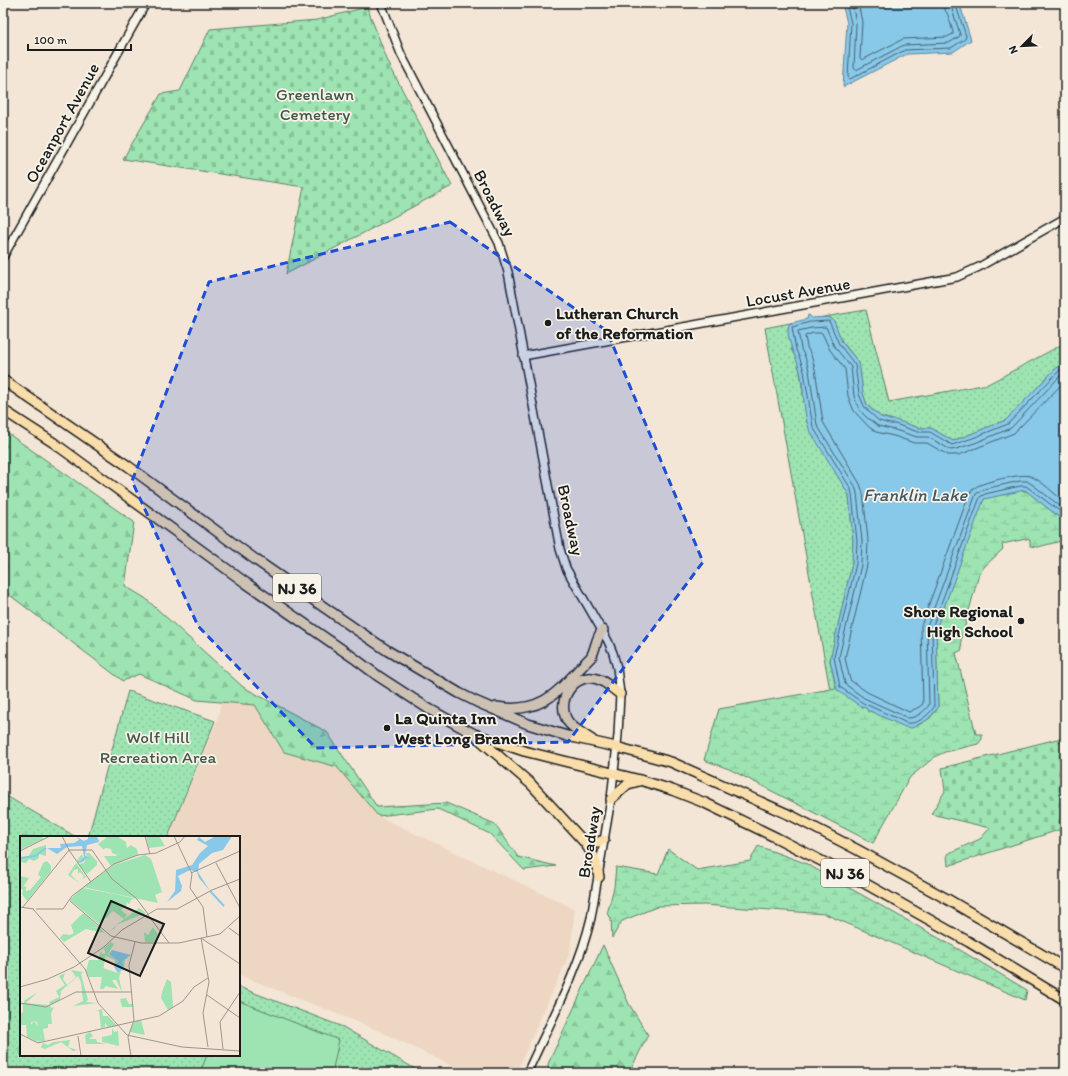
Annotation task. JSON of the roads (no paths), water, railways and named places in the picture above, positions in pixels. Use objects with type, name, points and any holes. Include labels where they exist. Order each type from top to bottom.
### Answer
[{"type":"highway","name":"NJ 36","points":[[3,380],[122,461],[256,560],[357,630],[416,668],[459,693],[528,724],[567,736],[616,747],[676,764],[810,825],[946,899],[1065,968]]},
{"type":"highway","name":"NJ 36","points":[[3,410],[54,444],[246,583],[429,710],[474,734],[524,751],[640,780],[672,790],[705,803],[777,838],[929,919],[1065,1000]]},
{"type":"highway","points":[[485,705],[508,709],[518,709],[532,707],[548,699],[591,657],[595,649],[598,636],[603,630]]},
{"type":"highway","points":[[596,743],[569,723],[564,710],[565,697],[573,685],[590,678],[600,680],[620,694]]},
{"type":"highway","points":[[474,734],[511,765],[536,789],[585,843],[595,858],[599,878]]},
{"type":"highway","points":[[611,799],[628,784],[640,780]]},
{"type":"highway","points":[[585,843],[595,843],[604,840]]},
{"type":"street","name":"Oceanport Avenue","points":[[3,257],[146,3]]},
{"type":"street","name":"Broadway","points":[[381,3],[401,54],[487,217],[502,249],[508,272],[560,549],[571,577],[603,630],[613,653],[617,668],[620,694],[611,799],[599,878],[591,918],[585,943],[566,991],[527,1073]]},
{"type":"street","name":"Locust Avenue","points":[[523,356],[862,296],[957,277],[979,267],[1065,218]]},
{"type":"water","points":[[842,3],[957,3],[961,8],[971,40],[953,52],[907,54],[843,87],[847,23]]},
{"type":"water","name":"Franklin Lake","points":[[808,315],[812,318],[829,317],[834,321],[842,342],[859,363],[863,393],[867,405],[871,409],[881,417],[890,420],[896,420],[919,428],[931,428],[953,441],[1006,420],[1054,370],[1058,367],[1065,366],[1065,520],[1025,490],[984,499],[936,629],[938,708],[927,720],[911,728],[905,727],[870,711],[868,712],[867,709],[864,707],[863,708],[837,690],[830,660],[852,564],[853,541],[849,495],[809,429],[805,413],[802,380],[788,334],[789,324],[807,319]]},
{"type":"place","name":"Lutheran Church of the Reformation","points":[[548,323]]},
{"type":"place","name":"Shore Regional High School","points":[[1021,621]]},
{"type":"place","name":"La Quinta Inn West Long Branch","points":[[387,728]]},
{"type":"park label","name":"Greenlawn Cemetery","points":[[315,104]]},
{"type":"park label","name":"Wolf Hill Recreation Area","points":[[158,747]]}]
